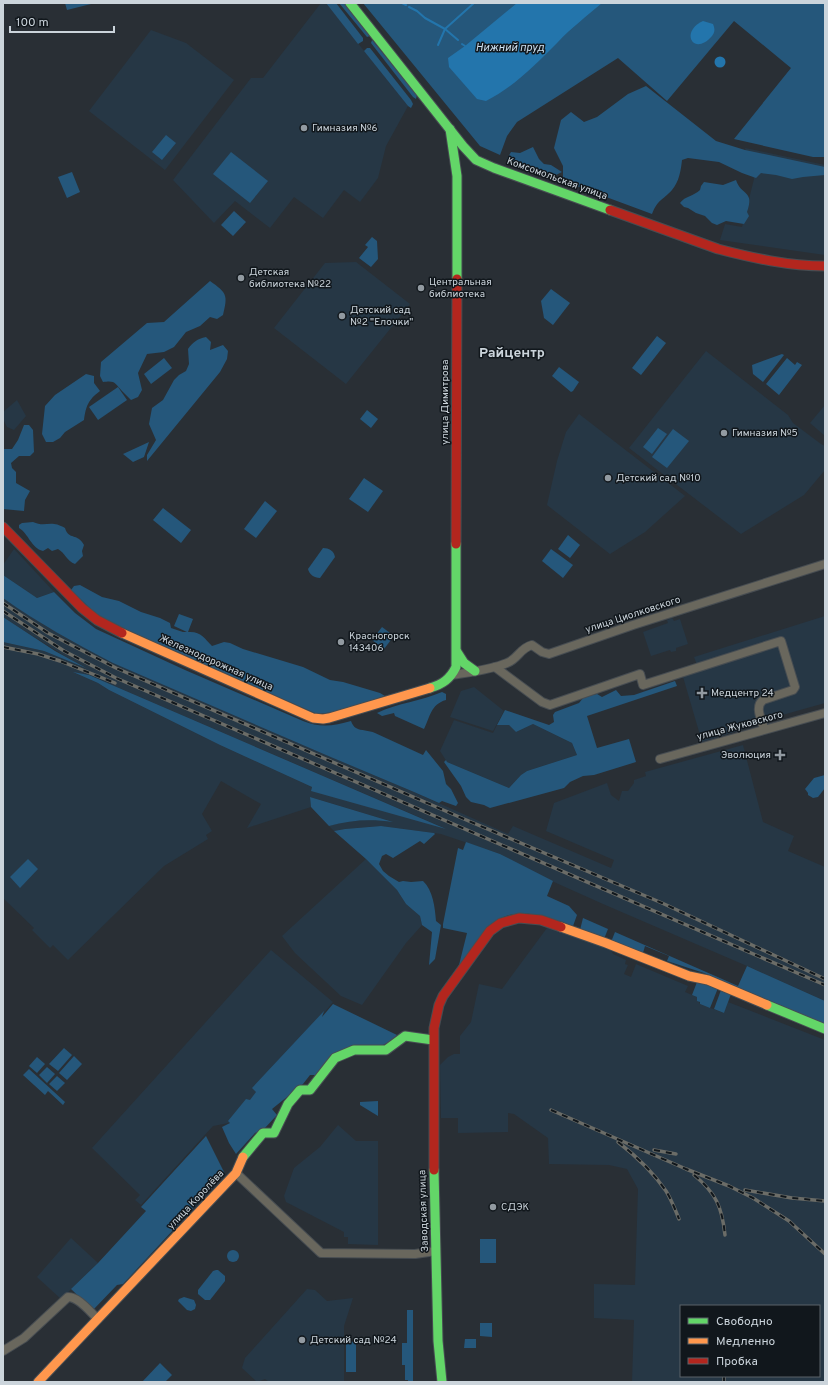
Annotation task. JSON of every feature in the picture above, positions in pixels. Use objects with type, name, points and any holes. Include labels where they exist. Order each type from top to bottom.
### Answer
[{"type":"street","name":"Комсомольская улица","points":[[350,3],[463,146],[476,160],[494,168],[718,249],[769,260],[803,265],[825,266]]},
{"type":"street","name":"улица Димитрова","points":[[450,129],[456,172],[456,667],[452,675]]},
{"type":"street","points":[[456,172],[464,161],[469,159],[476,160]]},
{"type":"street","name":"Железнодорожная улица","points":[[3,527],[75,601],[97,620],[116,630],[313,718],[329,718],[366,708],[442,684],[452,675]]},
{"type":"street","name":"улица Циолковского","points":[[452,675],[495,667],[513,660],[526,646],[532,645],[542,652],[549,654],[633,625],[825,564]]},
{"type":"street","points":[[495,667],[542,702],[550,705],[640,674],[643,685],[781,641],[795,687],[793,690],[760,702],[758,708],[764,729]]},
{"type":"street","points":[[456,652],[471,670],[475,671]]},
{"type":"street","name":"улица Жуковского","points":[[660,759],[825,713]]},
{"type":"street","name":"Заводская улица","points":[[442,1382],[438,1341],[434,1168],[434,1028],[439,1005],[452,982],[490,931],[502,923],[519,918],[541,920],[689,976],[708,980],[825,1029]]},
{"type":"street","name":"улица Королёва","points":[[38,1382],[236,1173],[241,1160],[263,1132],[274,1133],[288,1104],[300,1090],[310,1090],[335,1058],[354,1050],[386,1050],[405,1036],[434,1040]]},
{"type":"street","points":[[236,1173],[321,1253],[415,1254],[436,1251]]},
{"type":"street","points":[[3,1351],[24,1338],[68,1298],[74,1298],[77,1300],[98,1319]]},
{"type":"shaded area","points":[[65,3],[90,3],[91,4],[67,10]]},
{"type":"shaded area","name":"Гимназия №6","points":[[321,3],[326,3],[408,106],[386,146],[378,178],[360,202],[344,190],[323,218],[294,197],[270,228],[235,201],[214,223],[173,180],[251,78],[263,78]]},
{"type":"shaded area","points":[[326,3],[336,3],[363,38],[363,41],[358,44]]},
{"type":"shaded area","points":[[339,3],[345,3],[370,36],[367,37]]},
{"type":"shaded area","points":[[363,3],[825,3],[825,157],[813,157],[734,139],[791,68],[734,21],[667,101],[618,58],[517,122],[507,136],[500,155],[480,146]]},
{"type":"shaded area","points":[[151,30],[186,43],[234,80],[165,170],[89,111]]},
{"type":"shaded area","points":[[372,40],[417,95],[416,99],[371,43]]},
{"type":"shaded area","points":[[367,48],[370,48],[411,100],[413,104],[411,108],[364,51]]},
{"type":"shaded area","points":[[646,86],[716,141],[745,150],[825,167],[825,175],[792,179],[761,173],[756,178],[719,162],[688,158],[682,160],[679,176],[674,187],[669,194],[658,203],[652,214],[563,181],[563,166],[554,148],[561,120],[571,112],[584,122],[597,117],[628,94]]},
{"type":"shaded area","points":[[166,135],[176,143],[162,160],[152,152]]},
{"type":"shaded area","points":[[533,147],[539,159],[544,164],[551,165],[562,172],[556,175],[534,170],[507,159],[511,152],[520,153]]},
{"type":"shaded area","points":[[745,148],[825,165],[825,255],[720,240],[725,224],[742,227],[754,179]]},
{"type":"shaded area","points":[[231,152],[268,181],[250,203],[213,174]]},
{"type":"shaded area","points":[[72,172],[80,192],[67,198],[58,177]]},
{"type":"shaded area","points":[[736,180],[741,189],[748,196],[749,200],[747,212],[749,216],[744,224],[726,221],[717,225],[712,223],[705,216],[684,207],[680,203],[700,190],[704,182],[723,185]]},
{"type":"shaded area","points":[[234,211],[246,222],[233,236],[221,225]]},
{"type":"shaded area","points":[[372,237],[377,241],[378,259],[371,267],[359,258],[368,247],[365,245]]},
{"type":"shaded area","name":"Детский сад №2 \"Елочки\"","points":[[356,262],[410,304],[346,384],[274,328],[325,263]]},
{"type":"shaded area","points":[[210,281],[225,295],[226,299],[223,315],[217,319],[210,317],[200,326],[186,332],[174,347],[164,352],[147,354],[138,373],[142,390],[138,397],[131,400],[114,383],[110,381],[103,382],[100,376],[101,362],[147,323],[164,322]]},
{"type":"shaded area","points":[[551,289],[570,303],[553,325],[544,318],[541,301]]},
{"type":"shaded area","points":[[657,336],[666,343],[641,375],[632,368]]},
{"type":"shaded area","points":[[206,337],[211,342],[210,350],[223,345],[228,351],[227,359],[220,372],[147,461],[147,455],[156,440],[149,424],[152,408],[163,400],[174,380],[186,371],[189,364],[188,349],[198,340]]},
{"type":"shaded area","name":"Гимназия №5","points":[[706,351],[788,415],[793,423],[825,446],[825,470],[804,495],[741,534],[629,448]]},
{"type":"shaded area","points":[[782,354],[784,355],[763,382],[753,374],[752,365]]},
{"type":"shaded area","points":[[164,358],[172,368],[151,384],[144,374]]},
{"type":"shaded area","points":[[787,358],[795,365],[797,362],[802,365],[779,395],[766,384]]},
{"type":"shaded area","points":[[559,367],[579,382],[573,391],[571,392],[552,376]]},
{"type":"shaded area","points":[[86,374],[94,376],[94,383],[100,391],[88,404],[84,420],[65,432],[60,438],[53,442],[46,442],[42,434],[45,406],[55,395]]},
{"type":"shaded area","points":[[118,387],[127,400],[98,420],[89,407]]},
{"type":"shaded area","points":[[17,400],[26,416],[14,430],[7,427],[3,419],[3,412]]},
{"type":"shaded area","points":[[825,405],[825,436],[810,423]]},
{"type":"shaded area","points":[[367,410],[378,419],[371,428],[360,419]]},
{"type":"shaded area","name":"Детский сад №10","points":[[579,414],[685,496],[645,532],[610,554],[547,505],[557,461],[566,432]]},
{"type":"shaded area","points":[[24,425],[29,425],[33,430],[34,452],[30,456],[19,456],[11,463],[12,468],[16,472],[16,483],[30,491],[25,500],[24,511],[3,509],[3,449],[12,449],[18,440]]},
{"type":"shaded area","points":[[658,428],[667,434],[652,454],[643,447]]},
{"type":"shaded area","points":[[673,429],[689,441],[667,468],[652,457]]},
{"type":"shaded area","points":[[149,442],[144,457],[133,462],[123,454]]},
{"type":"shaded area","points":[[364,478],[383,491],[368,512],[349,499]]},
{"type":"shaded area","points":[[265,501],[277,511],[256,538],[244,529]]},
{"type":"shaded area","points":[[163,508],[191,530],[181,543],[153,520]]},
{"type":"shaded area","points":[[33,522],[37,524],[56,524],[65,528],[71,536],[79,539],[84,545],[82,551],[83,556],[75,564],[58,549],[52,551],[48,548],[43,551],[36,547],[19,528],[19,525],[22,523]]},
{"type":"shaded area","points":[[568,535],[580,545],[570,558],[558,549]]},
{"type":"shaded area","points":[[323,548],[331,550],[335,557],[320,578],[318,578],[309,573],[308,569]]},
{"type":"shaded area","points":[[14,549],[54,592],[37,598],[3,575],[3,565]]},
{"type":"shaded area","points":[[551,549],[573,565],[563,578],[542,561]]},
{"type":"shaded area","points":[[3,575],[37,598],[54,592],[75,613],[96,629],[185,670],[303,721],[315,725],[327,726],[351,721],[355,728],[373,732],[423,755],[426,750],[443,771],[446,784],[451,789],[458,803],[456,806],[442,801],[439,803],[113,663],[43,624],[3,598]]},
{"type":"shaded area","points":[[80,585],[102,597],[119,601],[141,612],[160,618],[170,623],[171,628],[183,632],[187,632],[174,626],[179,614],[193,619],[188,632],[199,634],[212,646],[224,642],[230,643],[243,649],[303,667],[330,680],[343,682],[380,693],[385,696],[335,712],[317,714],[111,623],[94,612],[71,590],[74,586]]},
{"type":"shaded area","points":[[3,598],[49,628],[285,737],[508,834],[513,826],[611,868],[614,860],[546,831],[554,803],[607,783],[611,795],[619,801],[622,791],[628,791],[634,783],[634,780],[646,776],[645,772],[743,745],[763,822],[794,836],[788,851],[825,867],[825,1001],[545,878],[500,854],[441,834],[381,826],[334,831],[329,826],[346,821],[390,821],[310,797],[311,807],[247,828],[261,804],[221,781],[202,814],[212,831],[206,835],[208,839],[164,866],[68,960],[53,945],[50,948],[32,930],[34,928],[3,898],[3,642],[44,651],[81,666],[3,617]],"holes":[[[75,673],[89,675],[112,685],[442,827],[311,790],[312,787],[220,745],[109,690],[98,683]]]},
{"type":"shaded area","points":[[825,616],[825,703],[768,719],[760,724],[702,742],[681,670],[697,665],[694,657]]},
{"type":"shaded area","points":[[3,617],[55,651],[86,668],[44,651],[3,642]]},
{"type":"shaded area","points":[[672,618],[674,621],[680,619],[688,644],[676,648],[676,651],[671,652],[670,650],[651,656],[643,632],[668,623],[667,620]]},
{"type":"shaded area","points":[[382,627],[394,636],[384,649],[372,640]]},
{"type":"shaded area","points":[[73,672],[89,675],[446,829],[311,791],[312,787],[220,745],[109,690],[98,683]]},
{"type":"shaded area","points":[[675,681],[677,686],[587,716],[597,748],[629,739],[636,762],[594,775],[583,776],[570,782],[564,788],[490,808],[471,802],[466,797],[461,786],[444,762],[446,760],[447,762],[509,788],[521,775],[527,771],[577,755],[572,743],[533,724],[516,732],[509,725],[497,725],[505,710],[549,725],[554,722],[553,715],[555,712],[579,703],[584,697],[597,694],[602,697],[616,690],[621,696],[634,695]]},
{"type":"shaded area","points":[[474,687],[504,711],[493,731],[450,717],[461,691]]},
{"type":"shaded area","points":[[442,692],[446,694],[446,700],[434,708],[424,729],[395,716],[394,713],[382,716],[377,713],[426,698]]},
{"type":"shaded area","points":[[454,720],[493,733],[497,725],[509,725],[516,732],[533,724],[572,743],[577,755],[527,771],[521,775],[509,788],[447,762],[440,751]]},
{"type":"shaded area","points":[[825,775],[825,788],[818,797],[813,798],[808,795],[805,789],[814,778]]},
{"type":"shaded area","points":[[310,797],[393,822],[345,822],[329,826],[311,807]]},
{"type":"shaded area","points":[[381,826],[435,834],[424,844],[420,841],[393,858],[386,854],[382,856],[379,864],[383,871],[399,882],[423,881],[429,889],[434,905],[436,921],[441,925],[435,959],[429,965],[432,932],[422,925],[420,916],[406,904],[397,890],[366,859],[334,831]]},
{"type":"shaded area","points":[[466,842],[500,854],[553,881],[547,896],[569,906],[577,915],[573,926],[530,914],[509,915],[499,919],[489,926],[458,969],[467,933],[443,928],[443,924],[458,848],[463,850]]},
{"type":"shaded area","points":[[28,859],[38,869],[20,888],[10,877]]},
{"type":"shaded area","points":[[366,859],[397,890],[406,904],[420,916],[422,925],[406,943],[362,1005],[341,996],[295,953],[282,936]]},
{"type":"shaded area","points":[[583,918],[608,929],[604,939],[580,930]]},
{"type":"shaded area","points":[[547,928],[611,950],[613,954],[626,960],[625,964],[628,965],[624,974],[631,977],[636,964],[688,986],[685,992],[697,997],[700,1004],[724,1013],[728,1002],[825,1040],[825,1382],[632,1382],[634,1320],[594,1318],[594,1284],[635,1285],[638,1189],[627,1169],[609,1165],[549,1164],[548,1138],[514,1114],[508,1113],[508,1132],[458,1133],[458,1118],[441,1118],[440,1065],[448,1057],[454,1054],[460,1054],[460,1036],[471,1022],[479,984],[502,989]]},
{"type":"shaded area","points":[[615,932],[738,986],[747,966],[825,1001],[825,1024],[704,973],[667,961],[669,956],[645,946],[643,953],[611,942]]},
{"type":"shaded area","points":[[271,950],[333,1002],[234,1122],[213,1126],[141,1205],[135,1200],[140,1195],[92,1148]]},
{"type":"shaded area","points":[[697,982],[718,988],[710,1008],[700,1004],[700,1002],[697,1001],[697,997],[692,995]]},
{"type":"shaded area","points":[[721,990],[731,994],[724,1013],[714,1009]]},
{"type":"shaded area","points":[[333,1004],[397,1035],[391,1041],[383,1045],[352,1046],[317,1075],[310,1075],[303,1084],[272,1109],[277,1115],[264,1129],[255,1133],[236,1154],[222,1127],[230,1123],[228,1121],[246,1099],[250,1100],[256,1092],[252,1088],[324,1011],[322,1017]]},
{"type":"shaded area","points":[[64,1048],[72,1055],[58,1071],[49,1064]]},
{"type":"shaded area","points":[[74,1056],[82,1064],[67,1080],[59,1073]]},
{"type":"shaded area","points":[[37,1057],[45,1064],[37,1073],[29,1066]]},
{"type":"shaded area","points":[[47,1067],[55,1074],[47,1083],[39,1075]]},
{"type":"shaded area","points":[[29,1069],[65,1102],[63,1105],[48,1091],[45,1095],[23,1075]]},
{"type":"shaded area","points":[[57,1076],[65,1083],[57,1091],[49,1084]]},
{"type":"shaded area","points":[[378,1101],[378,1116],[360,1105],[360,1102]]},
{"type":"shaded area","points":[[338,1125],[356,1141],[378,1141],[378,1245],[348,1244],[348,1237],[344,1237],[344,1232],[286,1202],[284,1196],[294,1168],[320,1147]]},
{"type":"shaded area","points":[[206,1136],[225,1174],[123,1284],[117,1285],[93,1310],[71,1289],[98,1263],[146,1211],[141,1207]]},
{"type":"shaded area","points":[[71,1238],[98,1263],[61,1299],[37,1277]]},
{"type":"shaded area","points":[[480,1239],[496,1239],[496,1263],[480,1263]]},
{"type":"shaded area","points":[[233,1250],[237,1252],[239,1256],[237,1260],[233,1262],[229,1260],[227,1256],[229,1252]]},
{"type":"shaded area","points":[[216,1270],[225,1276],[225,1281],[210,1300],[205,1300],[198,1294],[198,1290],[213,1271]]},
{"type":"shaded area","name":"Детский сад №24","points":[[307,1289],[315,1290],[327,1301],[353,1298],[344,1326],[344,1382],[269,1382],[265,1379],[257,1382],[242,1368],[245,1358]]},
{"type":"shaded area","points":[[184,1297],[194,1300],[196,1305],[195,1309],[191,1311],[187,1310],[178,1301]]},
{"type":"shaded area","points":[[407,1310],[413,1310],[413,1382],[408,1382],[408,1380],[405,1380],[405,1365],[402,1365],[402,1343],[407,1343]]},
{"type":"shaded area","points":[[480,1323],[492,1323],[492,1337],[480,1336]]},
{"type":"shaded area","points":[[465,1339],[476,1339],[476,1348],[464,1348]]},
{"type":"shaded area","points":[[346,1341],[356,1342],[356,1372],[346,1372]]},
{"type":"shaded area","points":[[160,1363],[172,1375],[165,1382],[142,1382]]},
{"type":"water","name":"Нижний пруд","points":[[517,3],[602,3],[568,32],[533,67],[506,89],[486,101],[477,99],[449,67],[448,58],[465,46]]},
{"type":"water","points":[[703,21],[713,24],[714,33],[705,42],[700,44],[695,43],[691,36],[692,31]]},
{"type":"water","points":[[718,57],[722,57],[724,58],[724,66],[718,67],[715,64],[715,60]]},
{"type":"waterway","points":[[402,3],[406,5]]},
{"type":"waterway","points":[[438,45],[445,29],[474,3]]},
{"type":"waterway","points":[[409,7],[445,29],[458,40]]},
{"type":"railway","points":[[3,603],[48,633],[116,668],[662,903],[825,979]]},
{"type":"railway","points":[[3,611],[64,651],[116,678],[825,985]]},
{"type":"railway","points":[[3,647],[38,654],[60,661],[115,683]]},
{"type":"railway","points":[[551,1110],[686,1169],[729,1186],[753,1198],[789,1221],[825,1254]]},
{"type":"railway","points":[[618,1142],[656,1177],[670,1197],[679,1219]]},
{"type":"railway","points":[[654,1150],[676,1154]]},
{"type":"railway","points":[[694,1175],[708,1188],[717,1201],[722,1216],[725,1235]]},
{"type":"railway","points":[[745,1190],[792,1198],[825,1201]]},
{"type":"railway","points":[[724,1377],[724,1382]]},
{"type":"traffic: fast","points":[[350,3],[463,146],[476,160],[494,168],[610,210]]},
{"type":"traffic: fast","points":[[450,129],[457,176],[457,279]]},
{"type":"traffic: fast","points":[[430,688],[439,685],[446,680],[456,667],[456,544]]},
{"type":"traffic: fast","points":[[457,652],[464,663],[475,671]]},
{"type":"traffic: fast","points":[[767,1005],[825,1029]]},
{"type":"traffic: fast","points":[[243,1157],[263,1133],[274,1133],[288,1104],[300,1090],[310,1090],[335,1058],[354,1050],[386,1050],[405,1036],[433,1040]]},
{"type":"traffic: fast","points":[[434,1170],[438,1341],[442,1382]]},
{"type":"traffic: slow","points":[[122,633],[313,718],[329,718],[430,688]]},
{"type":"traffic: slow","points":[[561,927],[689,976],[708,980],[767,1005]]},
{"type":"traffic: slow","points":[[38,1382],[236,1173],[243,1157]]},
{"type":"traffic: jam","points":[[610,210],[718,249],[771,261],[798,265],[825,266]]},
{"type":"traffic: jam","points":[[456,544],[457,279]]},
{"type":"traffic: jam","points":[[3,527],[82,608],[97,620],[122,633]]},
{"type":"traffic: jam","points":[[434,1170],[434,1028],[439,1005],[443,996],[490,931],[501,923],[519,918],[541,920],[561,927]]},
{"type":"place","name":"Гимназия №6","points":[[304,128]]},
{"type":"place","name":"Детская библиотека №22","points":[[241,278]]},
{"type":"place","name":"Центральная библиотека","points":[[421,288]]},
{"type":"place","name":"Детский сад №2 \"Елочки\"","points":[[342,316]]},
{"type":"place","name":"Гимназия №5","points":[[724,433]]},
{"type":"place","name":"Детский сад №10","points":[[608,478]]},
{"type":"place","name":"Красногорск 143406","points":[[341,642]]},
{"type":"place","name":"Медцентр 24","points":[[702,693]]},
{"type":"place","name":"Эволюция","points":[[780,755]]},
{"type":"place","name":"СДЭК","points":[[493,1207]]},
{"type":"place","name":"Детский сад №24","points":[[302,1340]]},
{"type":"district","name":"Райцентр","points":[[512,353]]}]
